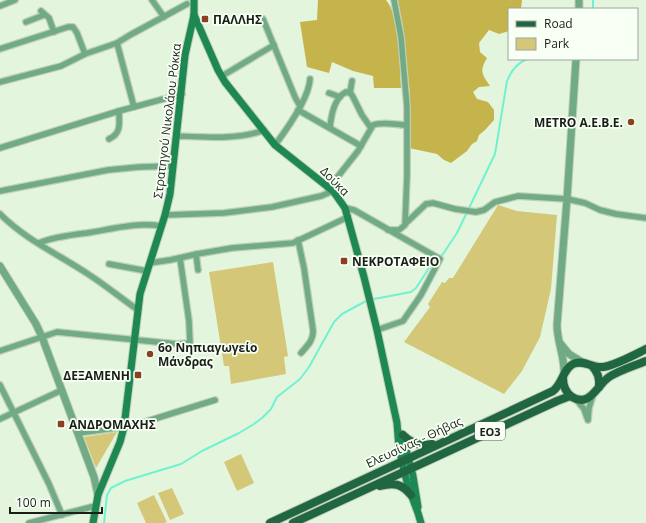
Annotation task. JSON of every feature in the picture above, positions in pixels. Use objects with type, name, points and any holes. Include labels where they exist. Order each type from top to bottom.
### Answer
[{"type":"main road","name":"Στρατηγού Νικολάου Ρόκκα","points":[[93,523],[98,495],[120,442],[124,428],[138,310],[143,283],[165,215],[170,194],[178,136],[185,54],[194,15],[194,0]]},
{"type":"main road","name":"Δούκα","points":[[194,15],[222,76],[264,130],[276,145],[331,190],[339,198],[345,208],[377,330],[408,469]]},
{"type":"main road","points":[[582,362],[592,366],[607,366],[646,349]]},
{"type":"main road","points":[[598,387],[612,376],[646,361]]},
{"type":"main road","name":"Ελευσίνας - Θήβας","points":[[270,523],[553,391],[557,388],[566,370],[573,364],[582,362]]},
{"type":"main road","points":[[592,366],[600,381],[593,395]]},
{"type":"main road","points":[[564,376],[564,388],[572,397]]},
{"type":"main road","name":"Ελευσίνας - Θήβας","points":[[293,523],[557,400],[572,397],[584,399],[593,395]]},
{"type":"main road","name":"Δούκα","points":[[397,423],[403,435],[406,459]]},
{"type":"main road","name":"ΕΟ3","points":[[403,435],[415,444],[422,446],[446,440]]},
{"type":"main road","points":[[408,469],[411,495],[421,523]]},
{"type":"main road","points":[[408,469],[418,498],[418,513]]},
{"type":"main road","name":"ΕΟ3","points":[[366,489],[386,484],[396,484],[403,487],[411,495]]},
{"type":"street","points":[[0,6],[15,0]]},
{"type":"street","points":[[152,0],[164,17]]},
{"type":"street","points":[[394,0],[402,52],[407,107],[406,222]]},
{"type":"street","points":[[0,82],[61,66],[84,54],[117,43],[164,17],[186,2],[194,15]]},
{"type":"street","points":[[26,22],[43,13],[50,18],[54,32]]},
{"type":"street","points":[[263,19],[299,108],[361,146]]},
{"type":"street","points":[[0,49],[68,27],[74,27],[84,54]]},
{"type":"street","points":[[117,43],[134,107]]},
{"type":"street","points":[[222,76],[274,45]]},
{"type":"street","points":[[564,376],[564,362],[557,337],[557,319],[567,199],[576,60]]},
{"type":"street","points":[[276,145],[299,108],[310,85],[310,79]]},
{"type":"street","points":[[352,81],[350,93],[372,128]]},
{"type":"street","points":[[329,93],[340,97]]},
{"type":"street","points":[[330,128],[333,109],[343,93],[350,93]]},
{"type":"street","points":[[0,148],[118,111],[182,94]]},
{"type":"street","points":[[109,139],[113,138],[119,131],[120,126],[118,111]]},
{"type":"street","points":[[165,215],[224,213],[272,206],[321,196],[331,190],[372,128],[377,124],[407,125]]},
{"type":"street","points":[[178,136],[228,136],[249,134],[264,130]]},
{"type":"street","points":[[0,191],[108,170],[173,166]]},
{"type":"street","points":[[388,230],[399,230],[405,226],[406,222],[422,207],[429,203],[476,212],[484,210],[495,202],[518,196],[567,199],[584,203],[610,213],[646,218]]},
{"type":"street","points":[[345,208],[354,210],[440,259],[421,295],[403,321],[377,330]]},
{"type":"street","points":[[0,214],[11,225],[88,274],[138,310]]},
{"type":"street","points":[[150,262],[254,245],[285,244],[298,240],[348,218]]},
{"type":"street","points":[[39,244],[51,239],[115,228],[148,225],[161,226]]},
{"type":"street","points":[[298,240],[314,330],[312,340],[301,353]]},
{"type":"street","points":[[196,254],[198,270]]},
{"type":"street","points":[[0,350],[57,332],[134,341],[177,344],[190,343],[189,321],[180,258]]},
{"type":"street","points":[[109,264],[147,271]]},
{"type":"street","points":[[0,266],[42,336],[78,433],[98,495]]},
{"type":"street","points":[[557,337],[569,354],[582,362]]},
{"type":"street","points":[[0,385],[49,484],[62,514]]},
{"type":"street","points":[[0,419],[62,390]]},
{"type":"street","points":[[572,397],[584,409],[588,420],[589,408],[593,395]]},
{"type":"street","points":[[78,433],[124,428],[215,400]]},
{"type":"street","points":[[29,523],[95,506]]},
{"type":"green space","points":[[498,205],[517,211],[557,215],[551,289],[540,337],[522,371],[504,394],[404,342],[430,307],[428,304],[442,282],[445,283],[449,278],[453,278]]},
{"type":"green space","points":[[273,262],[288,356],[284,357],[286,374],[231,384],[229,366],[224,366],[209,272]]},
{"type":"green space","points":[[117,432],[96,468],[84,437]]},
{"type":"green space","points":[[241,454],[254,483],[237,491],[224,462]]},
{"type":"green space","points":[[172,488],[184,514],[170,520],[158,493]]},
{"type":"green space","points":[[154,495],[167,522],[146,523],[137,503]]},
{"type":"shaded area","points":[[318,0],[386,0],[394,16],[399,55],[401,88],[374,88],[373,76],[353,71],[332,62],[329,73],[307,67],[300,22],[317,20]]},
{"type":"shaded area","points":[[398,0],[522,0],[521,8],[508,8],[508,31],[499,34],[489,30],[479,43],[480,52],[487,58],[482,72],[490,86],[479,87],[473,92],[477,99],[488,102],[494,110],[494,120],[479,135],[477,141],[472,144],[467,151],[451,163],[444,160],[437,154],[409,148],[410,95],[403,27]]},
{"type":"waterway","points":[[593,0],[593,8]]},
{"type":"waterway","points":[[374,299],[411,292],[416,288],[433,262],[443,254],[457,233],[495,154],[507,81],[515,68],[525,60]]},
{"type":"waterway","points":[[104,523],[107,495],[111,488],[125,481],[181,464],[202,451],[254,424],[271,409],[277,397],[300,379],[309,367],[334,322],[342,314],[366,301]]},
{"type":"place","name":"ΠΑΛΛΗΣ","points":[[205,19]]},
{"type":"place","name":"METRO Α.Ε.Β.Ε.","points":[[631,122]]},
{"type":"place","name":"ΝΕΚΡΟΤΑΦΕΙΟ","points":[[344,261]]},
{"type":"place","name":"6ο Νηπιαγωγείο Μάνδρας","points":[[150,354]]},
{"type":"place","name":"ΔΕΞΑΜΕΝΗ","points":[[138,375]]},
{"type":"place","name":"ΑΝΔΡΟΜΑΧΗΣ","points":[[61,424]]}]
